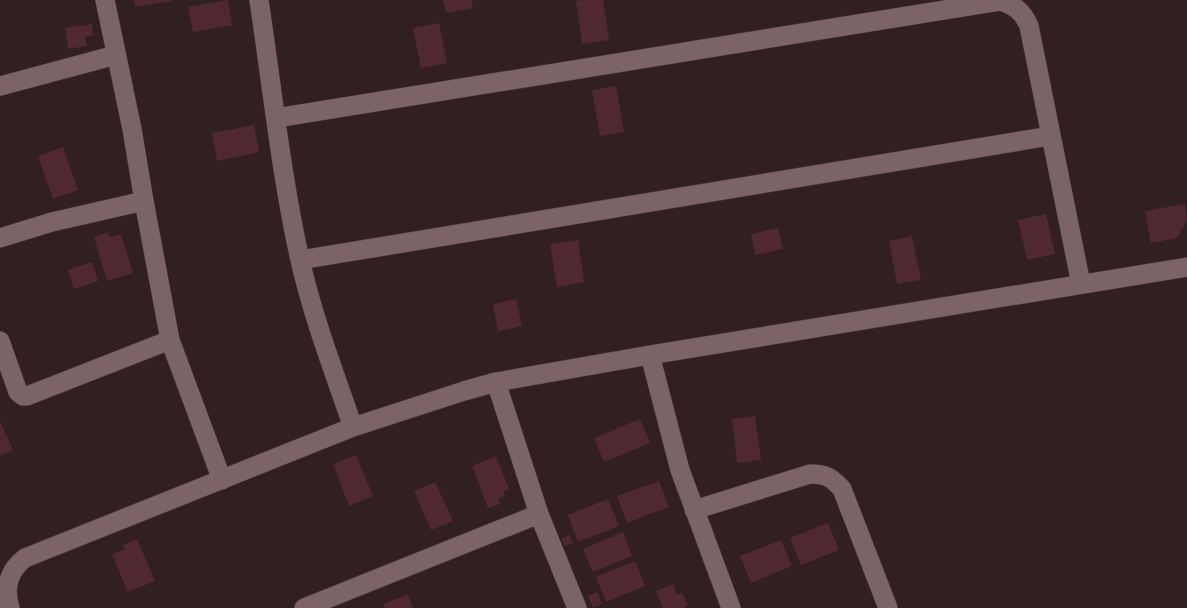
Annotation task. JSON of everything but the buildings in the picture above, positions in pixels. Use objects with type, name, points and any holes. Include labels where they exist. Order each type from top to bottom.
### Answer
[{"type":"street","points":[[105,0],[132,129],[170,340],[222,480]]},
{"type":"street","points":[[259,0],[286,190],[300,260],[321,335],[353,427]]},
{"type":"street","points":[[276,118],[1000,2],[1010,4],[1025,16],[1029,26],[1081,284]]},
{"type":"street","points":[[0,86],[116,55]]},
{"type":"street","points":[[300,260],[1050,136]]},
{"type":"street","points":[[0,238],[52,222],[144,201]]},
{"type":"street","points":[[10,608],[7,589],[8,582],[14,569],[25,558],[353,427],[464,390],[496,382],[650,355],[1187,267]]},
{"type":"street","points":[[0,341],[18,392],[27,396],[170,340]]},
{"type":"street","points":[[650,355],[680,470],[732,608]]},
{"type":"street","points":[[496,382],[539,514],[577,608]]},
{"type":"street","points":[[694,510],[810,474],[822,474],[833,479],[842,489],[888,608]]},
{"type":"street","points":[[304,608],[539,514]]}]
